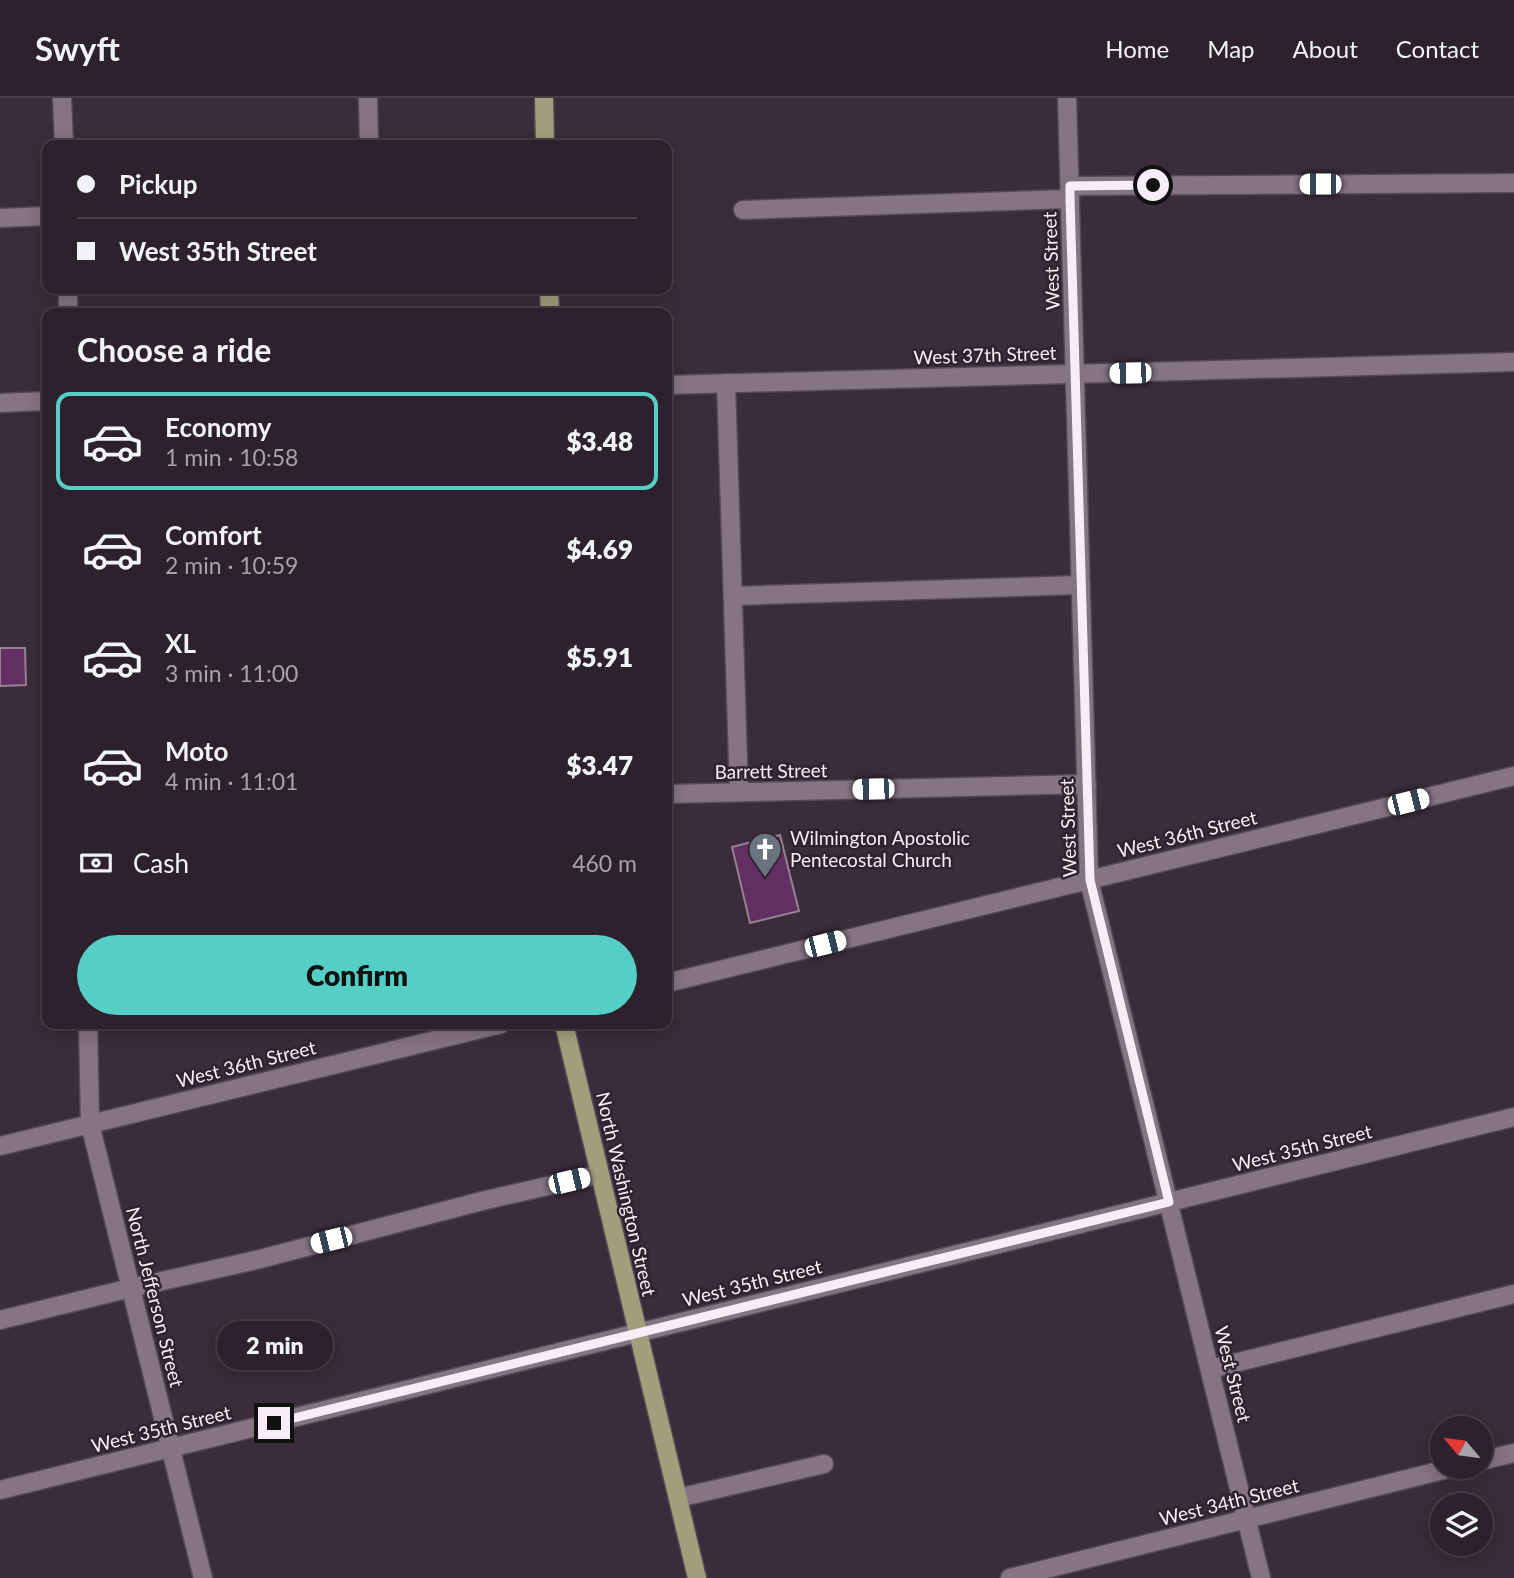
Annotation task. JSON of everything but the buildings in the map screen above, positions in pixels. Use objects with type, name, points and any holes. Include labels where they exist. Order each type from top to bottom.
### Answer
[{"type":"main road","points":[[544,98],[545,140]]},
{"type":"main road","name":"North Washington Street","points":[[565,1029],[697,1578]]},
{"type":"street","points":[[62,98],[64,140]]},
{"type":"street","points":[[368,98],[369,140]]},
{"type":"street","name":"West Street","points":[[1067,98],[1090,880],[1261,1578]]},
{"type":"street","points":[[743,210],[1070,192],[1514,183]]},
{"type":"street","points":[[0,218],[42,216]]},
{"type":"street","name":"West 37th Street","points":[[672,385],[1514,362]]},
{"type":"street","points":[[726,383],[739,792]]},
{"type":"street","points":[[0,403],[42,401]]},
{"type":"street","points":[[733,596],[1081,585]]},
{"type":"street","name":"West 36th Street","points":[[672,982],[1514,776]]},
{"type":"street","name":"Barrett Street","points":[[672,794],[1087,783]]},
{"type":"street","name":"North Jefferson Street","points":[[88,1029],[90,1124],[203,1578]]},
{"type":"street","name":"West 36th Street","points":[[0,1146],[480,1029]]},
{"type":"street","name":"West 35th Street","points":[[0,1490],[1514,1117]]},
{"type":"street","points":[[0,1320],[131,1287],[256,1260],[600,1174]]},
{"type":"street","points":[[1210,1369],[1514,1294]]},
{"type":"street","points":[[1493,1458],[1514,1453]]},
{"type":"street","points":[[678,1498],[824,1464]]},
{"type":"street","name":"West 34th Street","points":[[1010,1578],[1430,1473]]},
{"type":"place","name":"Wilmington Apostolic Pentecostal Church","points":[[765,879]]},
{"type":"route","points":[[274,1423],[1169,1202],[1090,880],[1070,199],[1070,186],[1153,185]]}]
